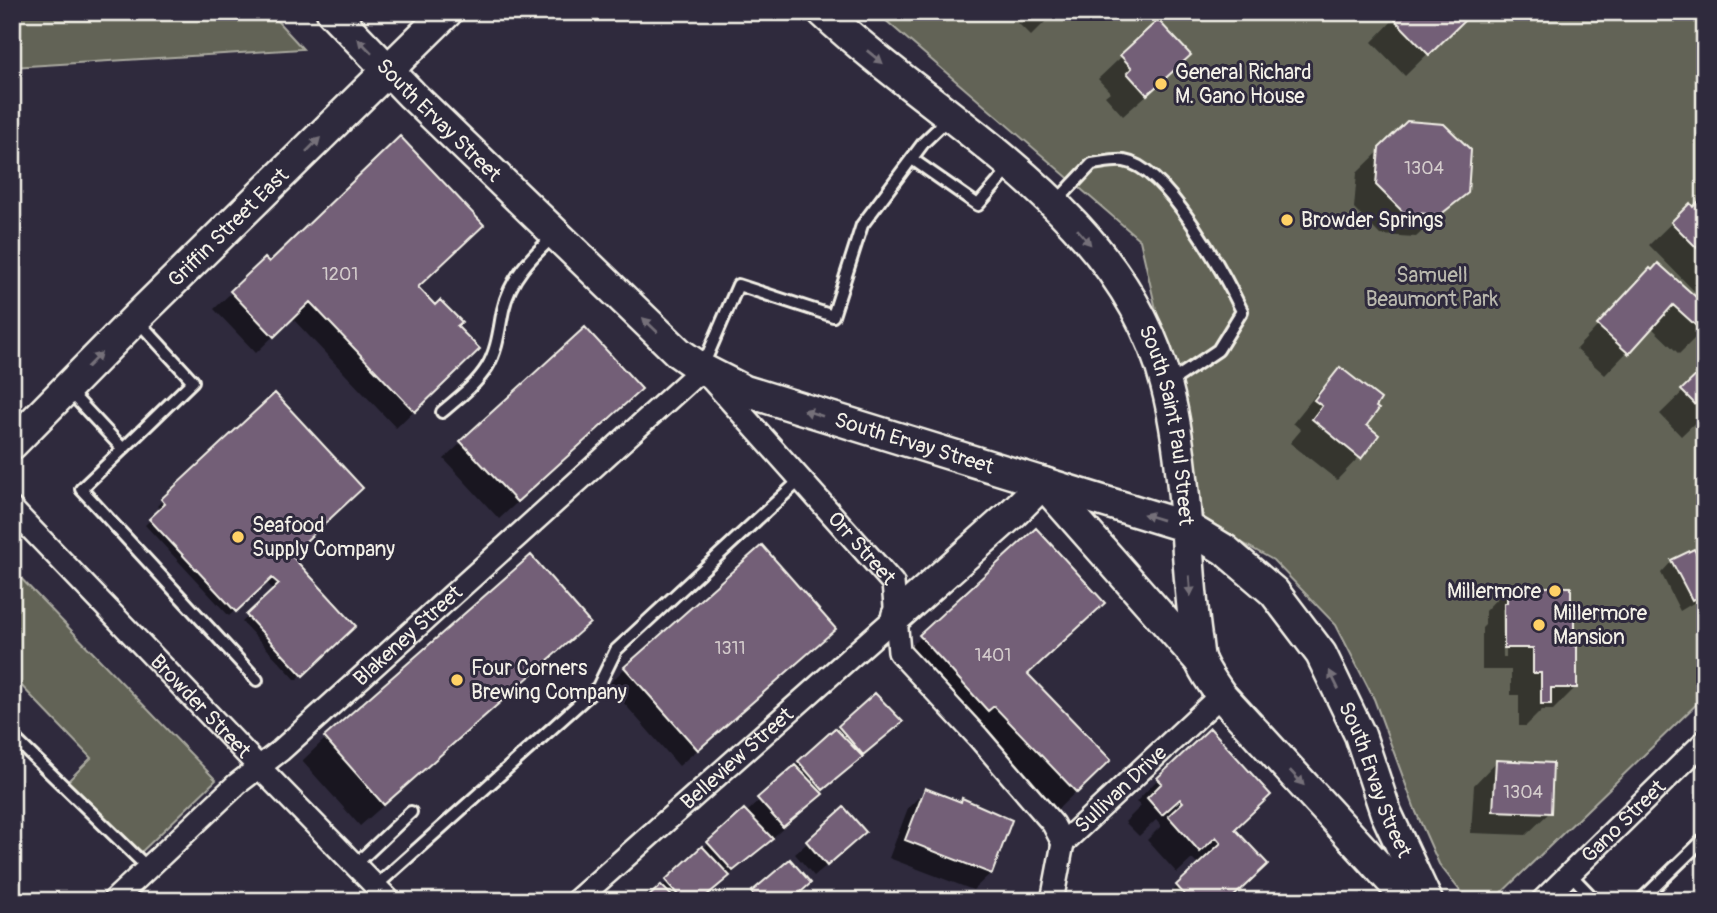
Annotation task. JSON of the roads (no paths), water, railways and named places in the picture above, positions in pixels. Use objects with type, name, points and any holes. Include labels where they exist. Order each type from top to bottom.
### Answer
[{"type":"main road","name":"South Ervay Street","points":[[332,12],[389,71],[679,353],[702,369],[745,391],[1187,527],[1224,550],[1274,592],[1321,654],[1360,735],[1386,813],[1427,901]]},
{"type":"main road","name":"Griffin Street East","points":[[12,444],[135,318],[447,12]]},
{"type":"main road","name":"South Saint Paul Street","points":[[824,12],[852,39],[1013,165],[1055,203],[1106,262],[1151,335],[1166,384],[1187,527],[1191,597],[1200,661],[1221,695],[1410,901]]},
{"type":"main road","points":[[897,616],[1043,483],[1200,661]]},
{"type":"street","name":"Orr Street","points":[[702,369],[893,583],[899,652],[1003,766],[1052,824],[1063,843]]},
{"type":"street","name":"Blakeney Street","points":[[113,901],[147,867],[280,751],[702,369]]},
{"type":"street","name":"Browder Street","points":[[12,509],[383,893]]},
{"type":"street","name":"Belleview Street","points":[[576,901],[897,616]]},
{"type":"street","name":"Sullivan Drive","points":[[1052,901],[1063,843],[1221,695]]},
{"type":"street","name":"Gano Street","points":[[1542,901],[1702,749]]},
{"type":"lane","points":[[702,369],[738,285],[833,316],[862,225],[925,142],[950,117]]},
{"type":"lane","points":[[912,159],[978,205],[1013,165]]},
{"type":"lane","points":[[1055,203],[1091,164],[1124,161],[1146,170],[1170,194],[1222,268],[1242,311],[1218,350],[1166,384]]},
{"type":"lane","points":[[442,412],[471,386],[487,367],[498,340],[504,307],[514,280],[529,259],[556,234]]},
{"type":"lane","points":[[135,318],[193,381],[81,489],[257,680]]},
{"type":"lane","points":[[66,388],[123,449]]},
{"type":"lane","points":[[383,893],[598,687],[616,650],[801,479]]},
{"type":"lane","points":[[12,736],[147,867]]},
{"type":"lane","points":[[355,865],[411,812]]},
{"type":"lane","points":[[1640,901],[1705,838]]},
{"type":"lane","points":[[1570,874],[1596,901]]},
{"type":"place","name":"General Richard M. Gano House","points":[[1161,84]]},
{"type":"place","name":"Browder Springs","points":[[1287,220]]},
{"type":"place","name":"Seafood Supply Company","points":[[238,537]]},
{"type":"place","name":"Millermore","points":[[1555,591]]},
{"type":"place","name":"Millermore Mansion","points":[[1539,625]]},
{"type":"place","name":"Four Corners Brewing Company","points":[[457,680]]},
{"type":"park label","name":"Samuell Beaumont Park","points":[[1432,287]]}]
